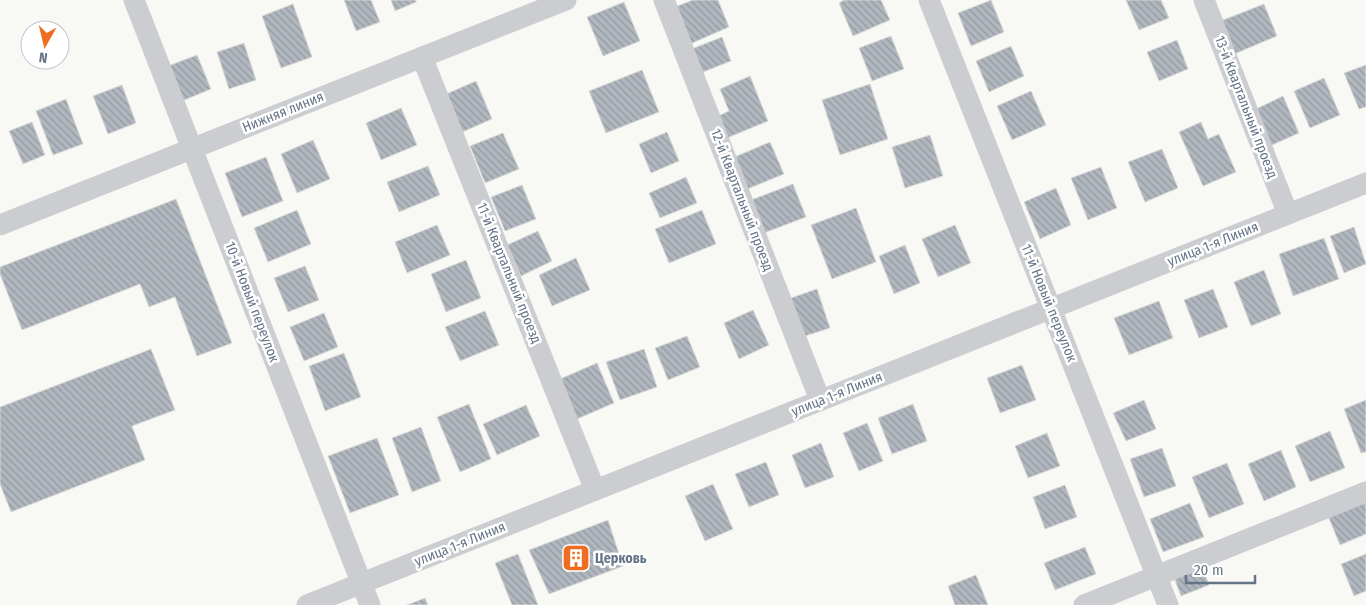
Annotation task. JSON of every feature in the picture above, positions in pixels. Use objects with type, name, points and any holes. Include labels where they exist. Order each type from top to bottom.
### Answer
[{"type":"street","name":"10-й Новый переулок","points":[[134,0],[370,605]]},
{"type":"street","name":"Нижняя линия","points":[[0,225],[566,0]]},
{"type":"street","name":"12-й Квартальный проезд","points":[[664,0],[820,400]]},
{"type":"street","name":"11-й Новый переулок","points":[[929,0],[1168,605]]},
{"type":"street","name":"13-й Квартальный проезд","points":[[1204,0],[1288,214]]},
{"type":"street","name":"11-й Квартальный проезд","points":[[422,57],[595,490]]},
{"type":"street","name":"улица 1-я Линия","points":[[307,605],[1366,182]]},
{"type":"street","points":[[1084,605],[1366,492]]},
{"type":"building","points":[[344,0],[371,0],[380,22],[356,31]]},
{"type":"building","points":[[391,0],[416,0],[416,2],[395,11]]},
{"type":"building","points":[[693,0],[718,0],[729,27],[690,44],[675,7]]},
{"type":"building","points":[[844,0],[881,0],[890,20],[853,36],[839,3]]},
{"type":"building","points":[[991,0],[1004,32],[971,46],[958,13]]},
{"type":"building","points":[[1126,0],[1161,0],[1169,18],[1139,30]]},
{"type":"building","points":[[624,2],[640,41],[603,56],[587,17]]},
{"type":"building","points":[[293,4],[312,57],[281,68],[262,16]]},
{"type":"building","points":[[1264,4],[1277,36],[1232,55],[1218,22]]},
{"type":"building","points":[[891,36],[904,69],[872,81],[859,48]]},
{"type":"building","points":[[722,37],[731,61],[698,74],[689,50]]},
{"type":"building","points":[[1177,40],[1188,69],[1159,81],[1147,52]]},
{"type":"building","points":[[244,43],[256,80],[229,89],[217,52]]},
{"type":"building","points":[[1011,46],[1024,76],[989,92],[976,61]]},
{"type":"building","points":[[197,55],[211,89],[182,101],[168,66]]},
{"type":"building","points":[[1366,65],[1366,107],[1359,109],[1344,73]]},
{"type":"building","points":[[642,70],[659,112],[606,133],[589,91]]},
{"type":"building","points":[[750,76],[768,121],[727,138],[718,116],[729,111],[720,89]]},
{"type":"building","points":[[1324,78],[1340,115],[1310,128],[1294,91]]},
{"type":"building","points":[[476,81],[492,119],[460,133],[444,95]]},
{"type":"building","points":[[870,84],[888,139],[840,155],[822,100]]},
{"type":"building","points":[[122,85],[136,123],[108,134],[93,96]]},
{"type":"building","points":[[1031,91],[1046,125],[1012,140],[997,106]]},
{"type":"building","points":[[1283,96],[1299,133],[1270,146],[1254,110]]},
{"type":"building","points":[[66,99],[83,144],[53,155],[36,111]]},
{"type":"building","points":[[401,108],[417,145],[381,160],[366,123]]},
{"type":"building","points":[[32,122],[45,155],[23,164],[9,131]]},
{"type":"building","points":[[1201,122],[1208,139],[1219,134],[1236,172],[1203,186],[1179,132]]},
{"type":"building","points":[[667,132],[679,161],[651,173],[639,144]]},
{"type":"building","points":[[503,133],[519,169],[485,183],[470,146]]},
{"type":"building","points":[[930,135],[943,176],[905,188],[892,147]]},
{"type":"building","points":[[313,140],[330,179],[297,193],[281,154]]},
{"type":"building","points":[[770,142],[784,174],[745,190],[732,158]]},
{"type":"building","points":[[1162,149],[1178,188],[1145,202],[1128,162]]},
{"type":"building","points":[[266,157],[283,201],[242,217],[225,173]]},
{"type":"building","points":[[428,166],[440,195],[399,212],[387,182]]},
{"type":"building","points":[[1101,167],[1117,208],[1088,220],[1071,178]]},
{"type":"building","points":[[686,177],[697,203],[660,218],[649,193]]},
{"type":"building","points":[[793,184],[806,217],[764,233],[751,200]]},
{"type":"building","points":[[522,185],[536,219],[505,231],[491,197]]},
{"type":"building","points":[[1056,188],[1071,225],[1040,239],[1024,202]]},
{"type":"building","points":[[176,199],[232,343],[197,356],[175,297],[149,307],[140,284],[22,330],[0,274],[0,267]]},
{"type":"building","points":[[856,208],[876,262],[832,279],[811,225]]},
{"type":"building","points":[[297,210],[311,244],[268,262],[254,228]]},
{"type":"building","points":[[702,210],[716,244],[669,263],[655,229]]},
{"type":"building","points":[[437,225],[450,255],[407,273],[395,242]]},
{"type":"building","points":[[955,225],[971,263],[938,277],[922,239]]},
{"type":"building","points":[[1354,227],[1366,264],[1344,273],[1330,236]]},
{"type":"building","points":[[538,231],[552,261],[521,276],[507,245]]},
{"type":"building","points":[[1324,238],[1339,279],[1293,296],[1279,254]]},
{"type":"building","points":[[905,245],[920,283],[894,294],[879,256]]},
{"type":"building","points":[[576,258],[590,290],[552,306],[539,275]]},
{"type":"building","points":[[466,260],[481,298],[446,312],[431,274]]},
{"type":"building","points":[[305,266],[319,300],[288,312],[274,278]]},
{"type":"building","points":[[1264,270],[1281,314],[1251,326],[1234,282]]},
{"type":"building","points":[[817,289],[830,328],[802,337],[788,299]]},
{"type":"building","points":[[1213,289],[1228,327],[1199,338],[1184,300]]},
{"type":"building","points":[[1159,301],[1173,338],[1129,355],[1114,318]]},
{"type":"building","points":[[753,310],[769,345],[739,359],[724,323]]},
{"type":"building","points":[[485,311],[499,345],[460,361],[445,327]]},
{"type":"building","points":[[324,313],[338,347],[304,361],[290,327]]},
{"type":"building","points":[[687,336],[700,367],[668,380],[655,348]]},
{"type":"building","points":[[151,349],[175,410],[132,426],[145,460],[11,512],[0,484],[0,407]]},
{"type":"building","points":[[644,349],[657,387],[620,400],[606,362]]},
{"type":"building","points":[[344,353],[361,397],[325,411],[309,366]]},
{"type":"building","points":[[597,363],[614,403],[577,419],[560,379]]},
{"type":"building","points":[[1022,365],[1036,400],[1000,413],[987,378]]},
{"type":"building","points":[[1144,400],[1156,429],[1126,441],[1113,413]]},
{"type":"building","points":[[1366,400],[1366,452],[1361,453],[1344,409]]},
{"type":"building","points":[[469,404],[491,459],[460,472],[437,417]]},
{"type":"building","points":[[913,404],[927,441],[892,454],[878,418]]},
{"type":"building","points":[[526,405],[540,436],[497,455],[483,424]]},
{"type":"building","points":[[867,423],[883,461],[859,471],[843,433]]},
{"type":"building","points":[[421,427],[441,481],[412,492],[392,438]]},
{"type":"building","points":[[1330,431],[1345,468],[1310,482],[1295,446]]},
{"type":"building","points":[[1047,433],[1060,466],[1028,478],[1015,446]]},
{"type":"building","points":[[377,438],[399,495],[350,513],[328,456]]},
{"type":"building","points":[[821,443],[834,477],[805,488],[792,455]]},
{"type":"building","points":[[1162,448],[1176,486],[1144,497],[1130,459]]},
{"type":"building","points":[[1281,450],[1296,487],[1264,501],[1248,464]]},
{"type":"building","points":[[766,462],[779,495],[749,507],[735,474]]},
{"type":"building","points":[[1227,463],[1244,504],[1209,518],[1192,477]]},
{"type":"building","points":[[713,484],[733,529],[705,541],[685,496]]},
{"type":"building","points":[[1065,485],[1077,517],[1045,529],[1033,497]]},
{"type":"building","points":[[1366,500],[1366,534],[1340,545],[1328,516]]},
{"type":"building","points":[[1190,503],[1204,537],[1163,552],[1150,519]]},
{"type":"building","name":"Церковь","points":[[608,520],[623,566],[549,594],[529,550]]},
{"type":"building","points":[[1085,547],[1096,574],[1055,590],[1044,563]]},
{"type":"building","points":[[518,554],[538,605],[512,605],[495,563]]},
{"type":"building","points":[[1366,554],[1366,591],[1354,596],[1341,564]]},
{"type":"building","points":[[1201,564],[1209,585],[1181,596],[1173,575]]},
{"type":"building","points":[[976,575],[988,605],[955,605],[948,586]]},
{"type":"building","points":[[425,598],[428,605],[407,605]]},
{"type":"place","name":"Церковь","points":[[576,558]]}]
